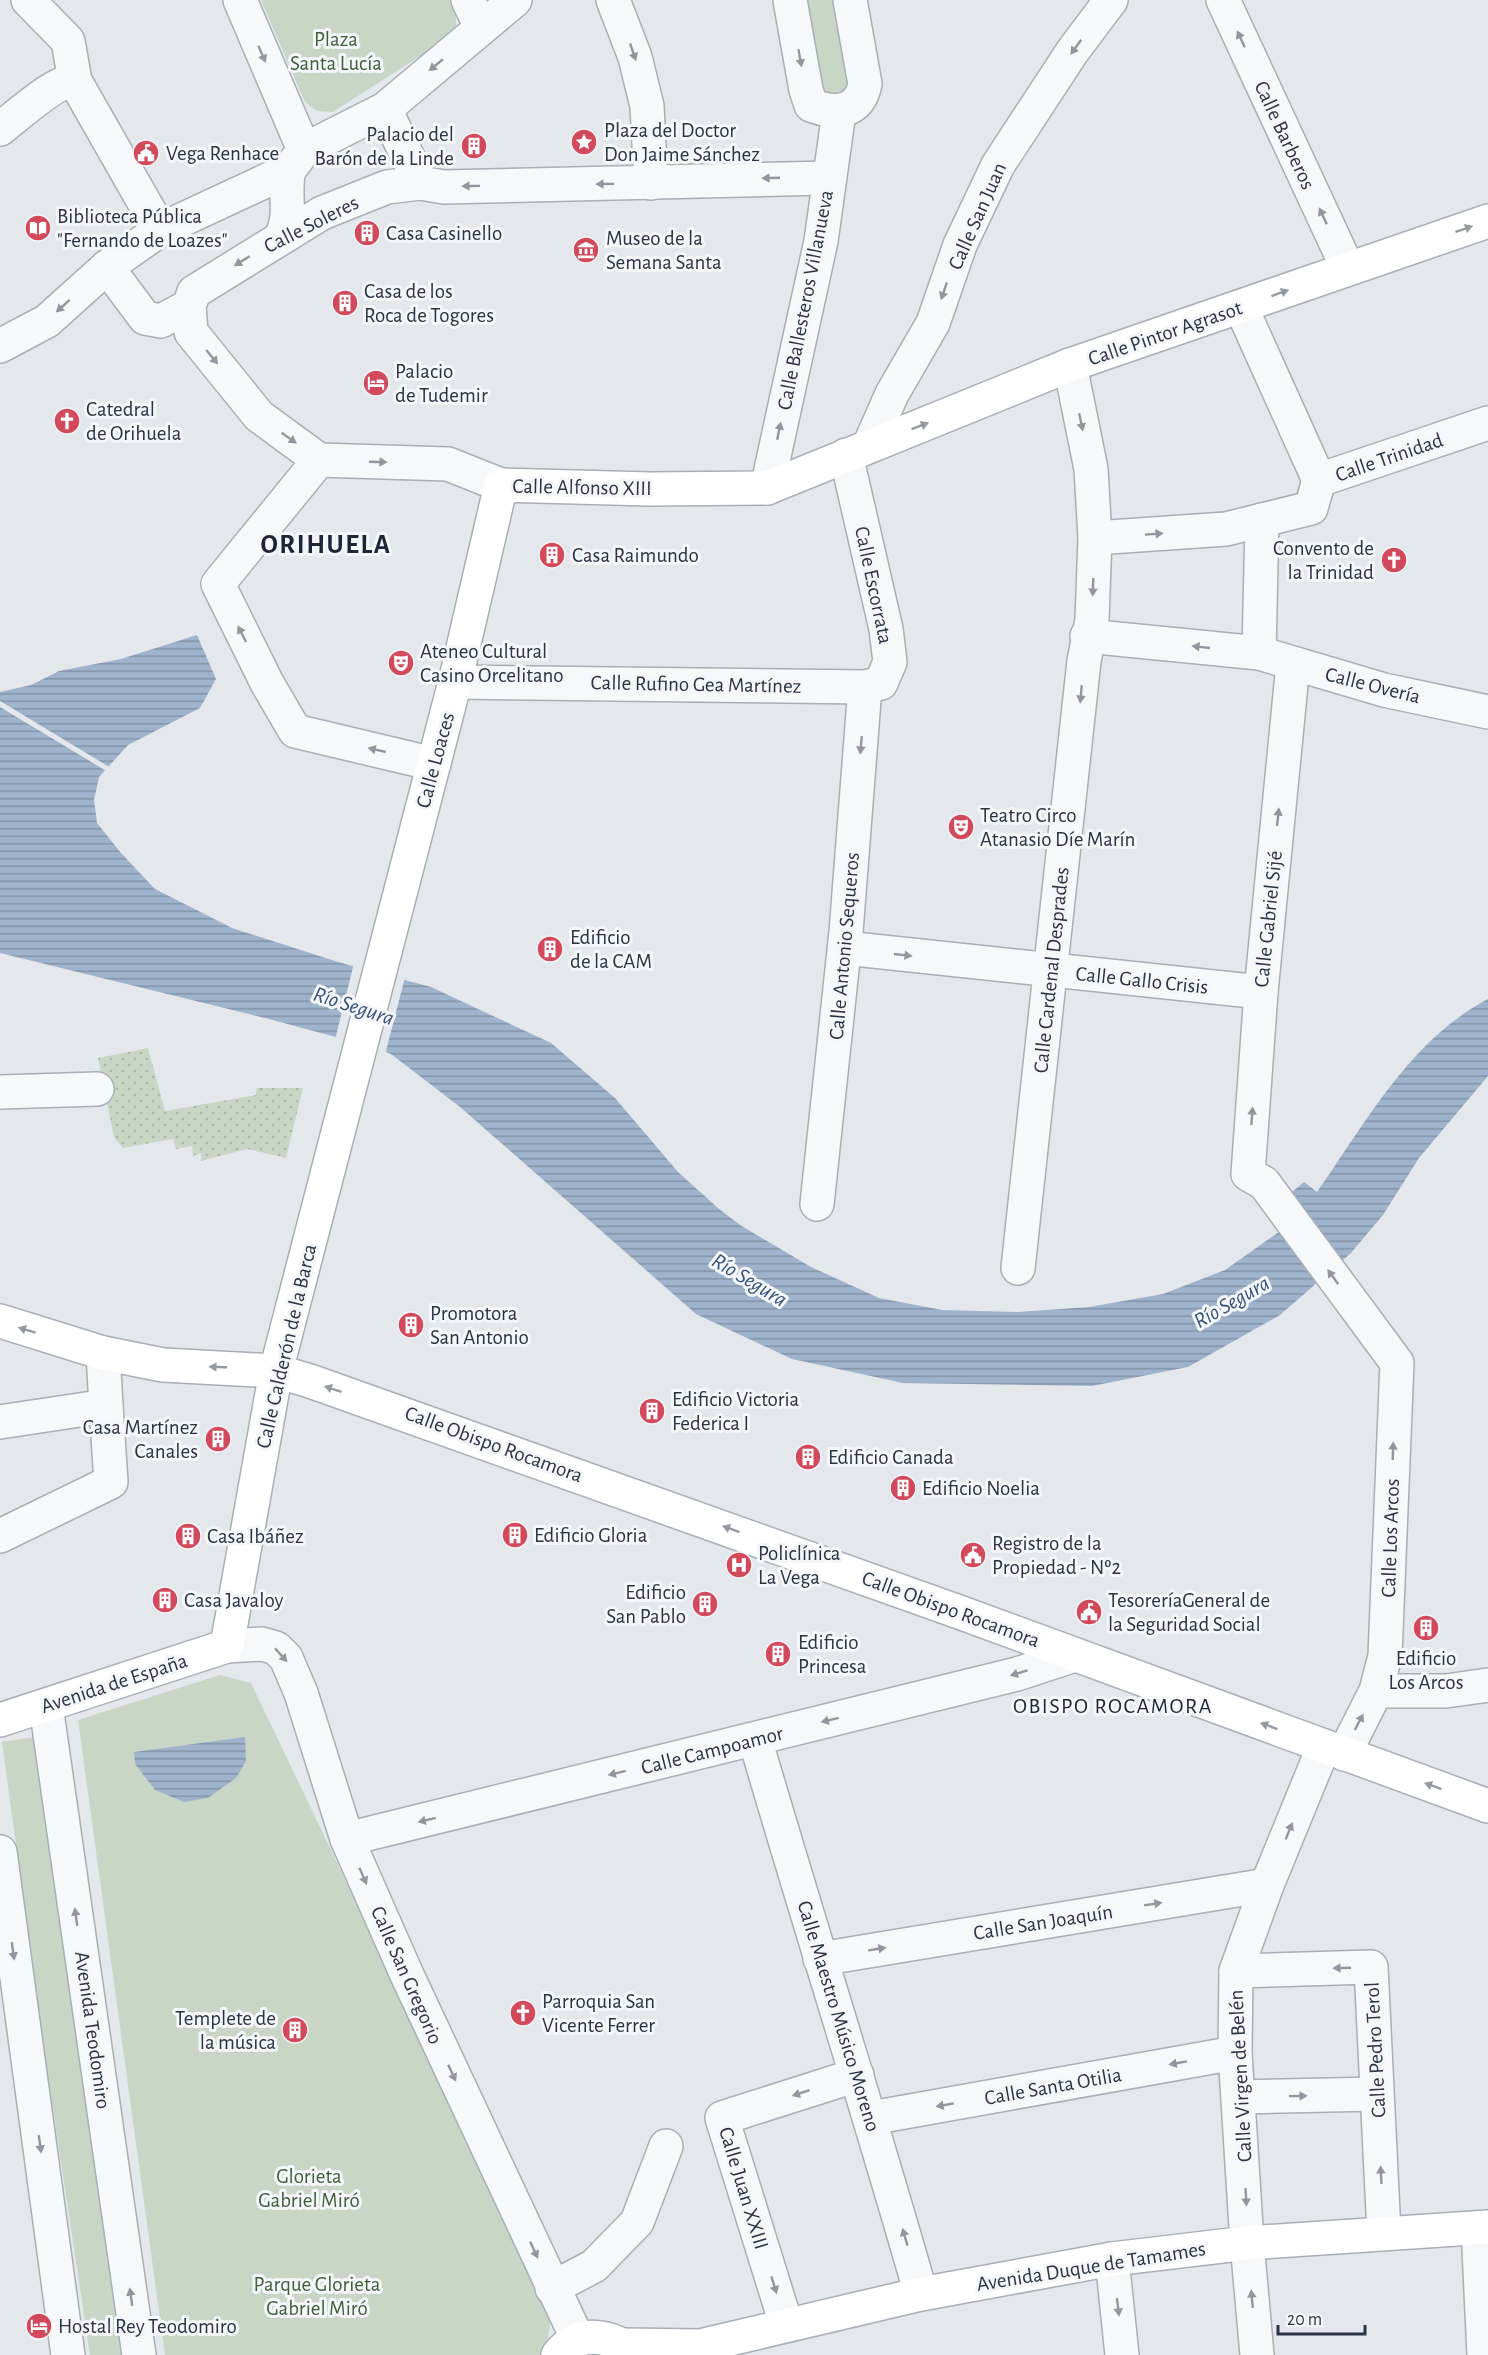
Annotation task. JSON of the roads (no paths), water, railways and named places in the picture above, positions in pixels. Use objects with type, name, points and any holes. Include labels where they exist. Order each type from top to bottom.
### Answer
[{"type":"street","points":[[240,0],[297,160],[286,180],[289,212],[287,225],[281,237]]},
{"type":"street","points":[[0,346],[47,321],[107,267],[160,230],[297,160],[385,109],[474,13],[515,0]]},
{"type":"street","points":[[613,0],[635,57],[647,106],[657,182],[829,178]]},
{"type":"street","points":[[790,0],[806,90],[811,105],[839,112],[857,103],[862,96],[865,84],[850,0]]},
{"type":"street","name":"Calle San Juan","points":[[857,450],[933,323],[960,245],[998,165],[1072,52],[1111,0]]},
{"type":"street","name":"Calle Barberos","points":[[1223,0],[1348,269]]},
{"type":"street","points":[[39,11],[68,41],[75,81],[160,230]]},
{"type":"street","points":[[0,129],[54,88],[69,80],[75,81]]},
{"type":"street","points":[[385,109],[420,183]]},
{"type":"street","name":"Calle Ballesteros Villanueva","points":[[767,488],[821,241],[839,112]]},
{"type":"street","name":"Calle Soleres","points":[[107,267],[145,318],[161,321],[281,237],[322,213],[387,187],[420,183],[444,187],[657,182]]},
{"type":"street","name":"Calle Pintor Agrasot","points":[[857,450],[1070,365],[1488,221]]},
{"type":"street","points":[[199,294],[191,332],[259,416],[319,460],[218,584],[267,683],[296,731],[434,764]]},
{"type":"street","points":[[1241,307],[1319,480]]},
{"type":"street","name":"Calle Cardenal Desprades","points":[[1018,1268],[1087,636],[1092,620],[1095,538],[1091,469],[1070,365]]},
{"type":"street","name":"Calle Trinidad","points":[[1095,538],[1226,529],[1311,507],[1319,480],[1488,423]]},
{"type":"street","name":"Calle Alfonso XIII","points":[[319,460],[448,464],[501,485],[650,489],[767,488],[857,450]]},
{"type":"street","name":"Calle Escorrata","points":[[857,450],[858,505],[886,629],[890,662],[881,683],[865,687]]},
{"type":"street","name":"Calle Loaces","points":[[359,1049],[455,682],[501,485]]},
{"type":"street","points":[[1259,653],[1262,519]]},
{"type":"street","name":"Calle Overía","points":[[1087,636],[1259,653],[1384,690],[1488,712]]},
{"type":"street","name":"Calle Gabriel Sijé","points":[[1248,1174],[1261,992],[1293,664]]},
{"type":"street","name":"Calle Rufino Gea Martínez","points":[[455,682],[714,683],[865,687]]},
{"type":"street","name":"Calle Antonio Sequeros","points":[[817,1204],[845,948],[865,687]]},
{"type":"street","name":"Calle Gallo Crisis","points":[[845,948],[1261,992]]},
{"type":"street","name":"Calle Calderón de la Barca","points":[[227,1646],[276,1371],[359,1049]]},
{"type":"street","points":[[0,1092],[97,1089]]},
{"type":"street","name":"Calle Los Arcos","points":[[1248,1174],[1264,1183],[1397,1363],[1385,1656],[1376,1691],[1334,1750]]},
{"type":"street","name":"Calle Obispo Rocamora","points":[[0,1321],[103,1353],[163,1365],[276,1371],[410,1414],[1488,1806]]},
{"type":"street","points":[[0,1536],[111,1482],[103,1353]]},
{"type":"street","points":[[0,1422],[106,1406]]},
{"type":"street","name":"Calle San Gregorio","points":[[227,1646],[262,1644],[276,1648],[286,1658],[301,1694],[347,1839],[552,2288],[568,2348]]},
{"type":"street","name":"Avenida de España","points":[[0,1720],[227,1646]]},
{"type":"street","name":"Calle Campoamor","points":[[347,1839],[1017,1674],[1075,1655]]},
{"type":"street","points":[[1376,1691],[1446,1691],[1488,1686]]},
{"type":"street","name":"Avenida Teodomiro","points":[[46,1706],[139,2355]]},
{"type":"street","name":"Calle Maestro Músico Moreno","points":[[755,1739],[820,1959],[871,2118],[921,2294]]},
{"type":"street","name":"Calle Virgen de Belén","points":[[1257,2355],[1247,2243],[1236,2053],[1236,1971],[1267,1885],[1334,1750]]},
{"type":"street","points":[[0,1851],[68,2355]]},
{"type":"street","name":"Calle San Joaquín","points":[[820,1959],[1267,1885]]},
{"type":"street","name":"Calle Pedro Terol","points":[[1236,1971],[1371,1967],[1384,2233]]},
{"type":"street","name":"Calle Santa Otilia","points":[[871,2118],[1236,2053]]},
{"type":"street","name":"Calle Juan XXIII","points":[[786,2324],[722,2118],[857,2075]]},
{"type":"street","points":[[1240,2097],[1376,2094]]},
{"type":"street","points":[[552,2288],[594,2266],[637,2222],[666,2146]]},
{"type":"street","points":[[1483,2228],[1484,2355]]},
{"type":"street","name":"Avenida Duque de Tamames","points":[[568,2348],[593,2336],[609,2338],[629,2350],[694,2350],[786,2324],[921,2294],[1112,2259],[1247,2243],[1483,2228]]},
{"type":"street","points":[[1112,2259],[1122,2355]]},
{"type":"water","name":"Río Segura","points":[[197,635],[216,679],[200,708],[128,745],[99,777],[94,800],[97,823],[155,889],[232,928],[338,962],[431,987],[551,1043],[615,1098],[678,1172],[718,1208],[740,1225],[811,1267],[879,1298],[942,1310],[1018,1312],[1089,1307],[1163,1294],[1225,1270],[1297,1219],[1287,1196],[1304,1182],[1317,1192],[1372,1111],[1413,1060],[1460,1016],[1488,999],[1488,1076],[1419,1158],[1383,1215],[1350,1254],[1280,1315],[1188,1367],[1092,1386],[903,1383],[792,1359],[696,1314],[460,1107],[391,1054],[269,1019],[0,953],[0,692],[31,685],[59,671],[121,659]]},
{"type":"water","points":[[245,1737],[246,1761],[236,1778],[208,1798],[184,1802],[155,1790],[135,1764],[134,1752]]},
{"type":"place","name":"Plaza del Doctor Don Jaime Sánchez","points":[[584,142]]},
{"type":"place","name":"Palacio del Barón de la Linde","points":[[474,146]]},
{"type":"place","name":"Vega Renhace","points":[[146,153]]},
{"type":"place","name":"Biblioteca Pública \"Fernando de Loazes\"","points":[[38,228]]},
{"type":"place","name":"Casa Casinello","points":[[367,233]]},
{"type":"place","name":"Museo de la Semana Santa","points":[[586,250]]},
{"type":"place","name":"Casa de los Roca de Togores","points":[[345,303]]},
{"type":"place","name":"Palacio de Tudemir","points":[[376,383]]},
{"type":"place","name":"Catedral de Orihuela","points":[[67,421]]},
{"type":"place","name":"Casa Raimundo","points":[[552,555]]},
{"type":"place","name":"Convento de la Trinidad","points":[[1394,560]]},
{"type":"place","name":"Ateneo Cultural Casino Orcelitano","points":[[401,663]]},
{"type":"place","name":"Teatro Circo Atanasio Díe Marín","points":[[961,827]]},
{"type":"place","name":"Edificio de la CAM","points":[[550,949]]},
{"type":"place","name":"Promotora San Antonio","points":[[411,1325]]},
{"type":"place","name":"Edificio Victoria Federica I","points":[[652,1411]]},
{"type":"place","name":"Casa Martínez Canales","points":[[218,1439]]},
{"type":"place","name":"Edificio Canada","points":[[808,1457]]},
{"type":"place","name":"Edificio Noelia","points":[[903,1488]]},
{"type":"place","name":"Edificio Gloria","points":[[515,1535]]},
{"type":"place","name":"Casa Ibáñez","points":[[188,1536]]},
{"type":"place","name":"Registro de la Propiedad - Nº2","points":[[973,1555]]},
{"type":"place","name":"Policlínica La Vega","points":[[739,1565]]},
{"type":"place","name":"Casa Javaloy","points":[[165,1600]]},
{"type":"place","name":"Edificio San Pablo","points":[[705,1604]]},
{"type":"place","name":"TesoreríaGeneral de la Seguridad Social","points":[[1089,1612]]},
{"type":"place","name":"Edificio Los Arcos","points":[[1426,1628]]},
{"type":"place","name":"Edificio Princesa","points":[[778,1654]]},
{"type":"place","name":"Parroquia San Vicente Ferrer","points":[[523,2013]]},
{"type":"place","name":"Templete de la música","points":[[295,2030]]},
{"type":"place","name":"Hostal Rey Teodomiro","points":[[39,2326]]},
{"type":"district","name":"ORIHUELA","points":[[326,544]]},
{"type":"district","name":"OBISPO ROCAMORA","points":[[1113,1705]]},
{"type":"park label","name":"Plaza Santa Lucía","points":[[336,51]]},
{"type":"park label","name":"Glorieta Gabriel Miró","points":[[309,2188]]},
{"type":"park label","name":"Parque Glorieta Gabriel Miró","points":[[317,2296]]}]
